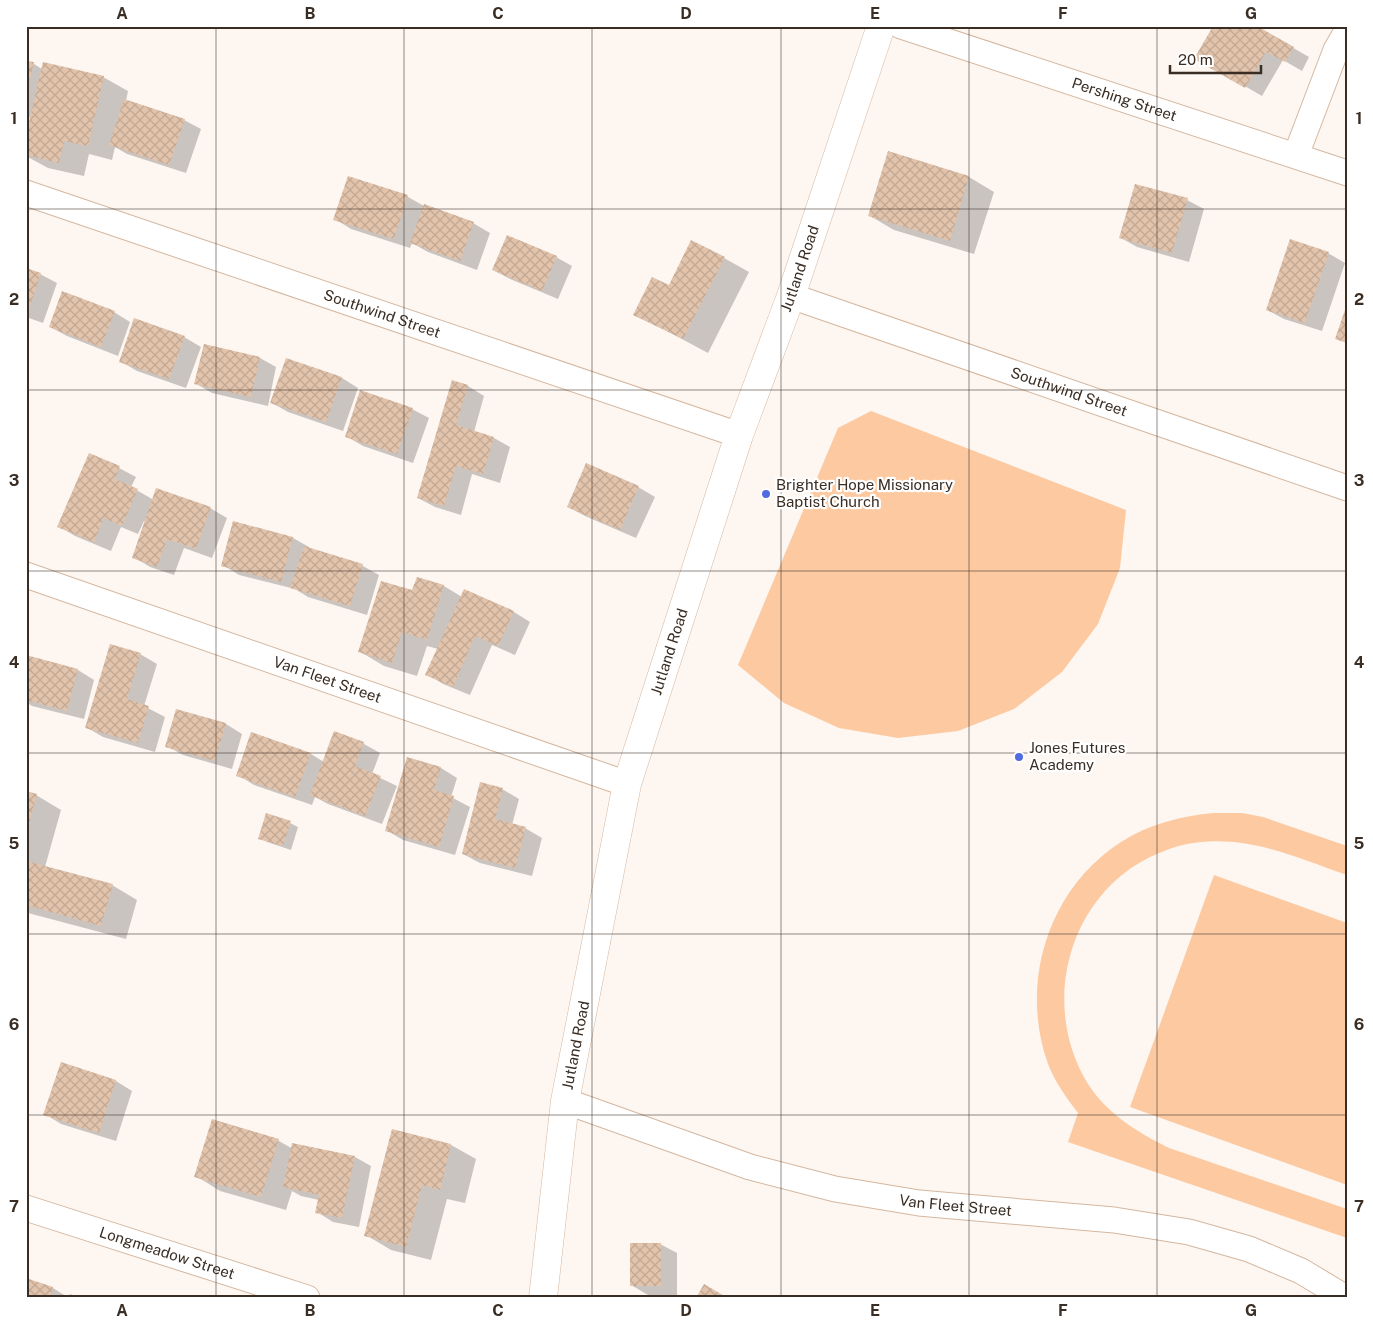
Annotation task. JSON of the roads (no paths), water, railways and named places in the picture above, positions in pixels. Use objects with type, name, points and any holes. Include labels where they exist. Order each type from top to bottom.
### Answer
[{"type":"street","name":"Jutland Road","points":[[543,1298],[565,1101],[627,784],[739,434],[791,296],[881,26]]},
{"type":"street","name":"Pershing Street","points":[[901,26],[1347,173]]},
{"type":"street","points":[[1296,155],[1336,50],[1347,31]]},
{"type":"street","name":"Southwind Street","points":[[26,193],[739,434]]},
{"type":"street","name":"Southwind Street","points":[[791,296],[1347,488]]},
{"type":"street","name":"Van Fleet Street","points":[[26,575],[627,784]]},
{"type":"street","name":"Van Fleet Street","points":[[565,1101],[750,1167],[835,1189],[919,1203],[1114,1220],[1189,1232],[1249,1249],[1302,1271],[1346,1298]]},
{"type":"street","name":"Longmeadow Street","points":[[26,1208],[308,1298]]},
{"type":"place","name":"Brighter Hope Missionary Baptist Church","points":[[766,494]]},
{"type":"place","name":"Jones Futures Academy","points":[[1019,757]]}]
